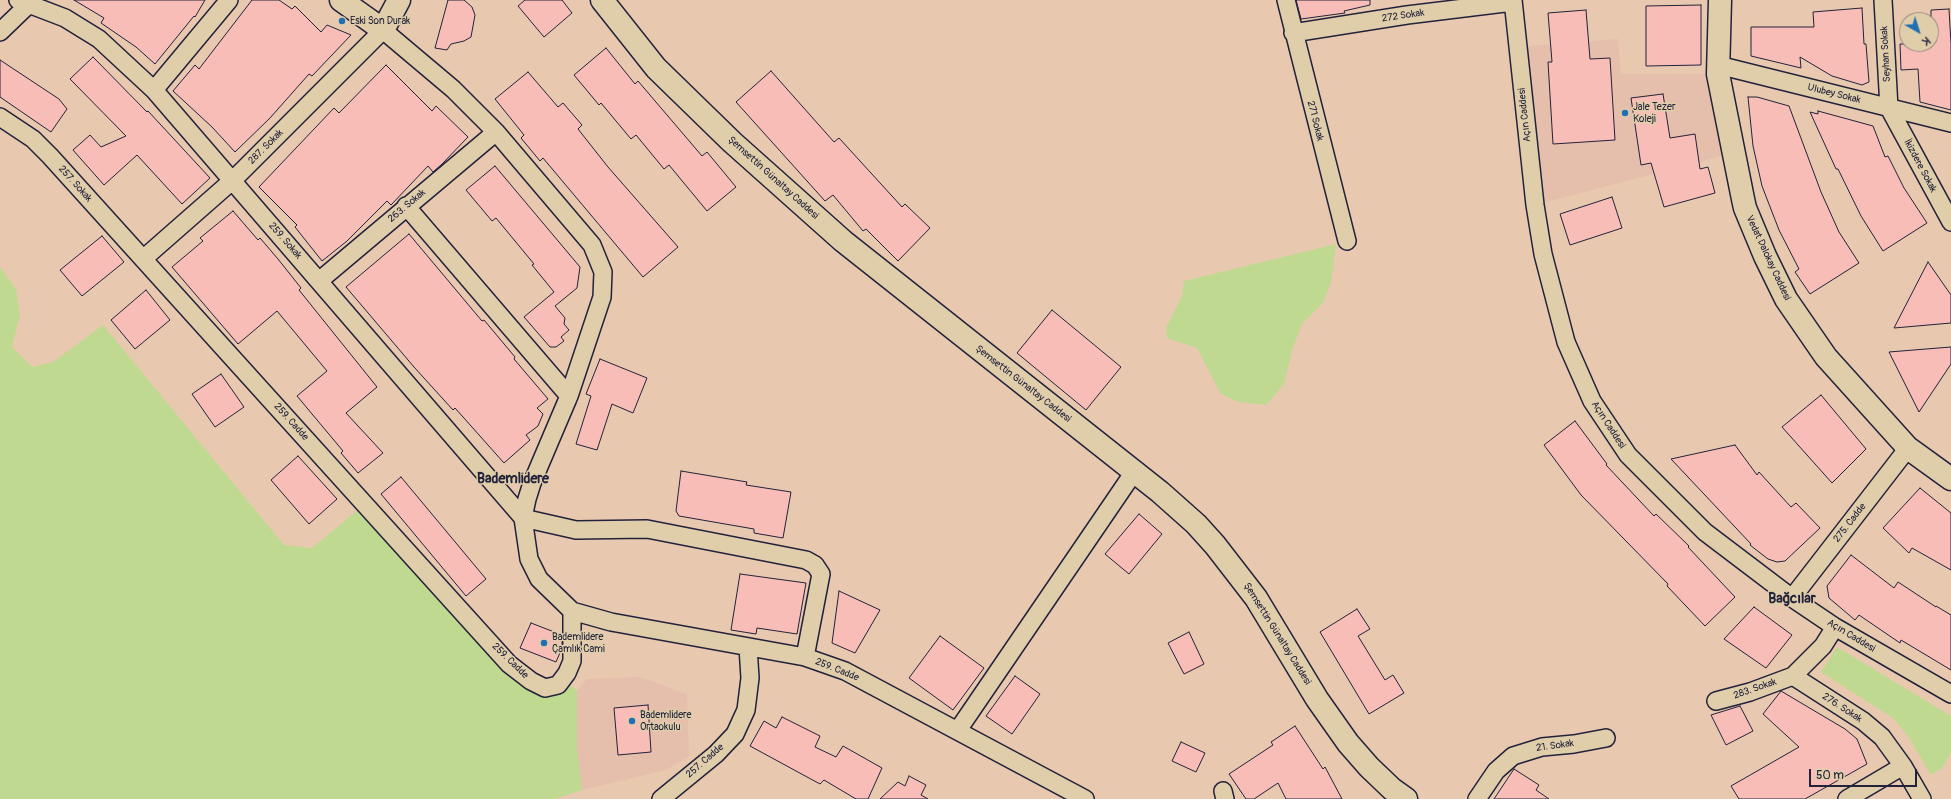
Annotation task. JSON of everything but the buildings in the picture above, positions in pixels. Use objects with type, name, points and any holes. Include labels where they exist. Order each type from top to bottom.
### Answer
[{"type":"street","points":[[154,90],[228,0]]},
{"type":"street","points":[[341,0],[384,30],[452,89],[496,132],[592,245],[603,272],[602,296],[569,396],[532,483],[523,518],[529,559],[539,579],[572,611]]},
{"type":"street","points":[[384,30],[399,0]]},
{"type":"street","name":"Şemsettin Günaltay Caddesi","points":[[602,0],[656,68],[732,142],[819,220],[843,241],[1134,472],[1196,524],[1215,545],[1256,598],[1332,722],[1369,766],[1392,789],[1406,799]]},
{"type":"street","name":"271 Sokak","points":[[1286,0],[1293,33],[1347,241]]},
{"type":"street","name":"Vedat Dalokay Caddesi","points":[[1720,0],[1718,65],[1733,153],[1745,208],[1786,299],[1826,358],[1908,448],[1951,479]]},
{"type":"street","name":"Seyhan Sokak","points":[[1883,0],[1889,108]]},
{"type":"street","name":"272 Sokak","points":[[1293,33],[1405,8],[1513,1]]},
{"type":"street","name":"Açın Caddesi","points":[[1513,1],[1535,205],[1543,254],[1566,342],[1588,391],[1628,455],[1705,532],[1792,598],[1835,627],[1951,694]]},
{"type":"street","points":[[0,32],[23,2]]},
{"type":"street","name":"259. Sokak","points":[[23,2],[65,18],[99,39],[154,90],[523,518]]},
{"type":"street","name":"287. Sokak","points":[[143,259],[233,180],[384,30]]},
{"type":"street","name":"Ulubey Sokak","points":[[1718,65],[1951,123]]},
{"type":"street","name":"İkizdere Sokak","points":[[1889,108],[1951,222]]},
{"type":"street","name":"257. Sokak","points":[[0,117],[33,139],[143,259]]},
{"type":"street","name":"263. Sokak","points":[[319,281],[406,206],[496,132]]},
{"type":"street","points":[[406,206],[569,396]]},
{"type":"street","name":"259. Cadde","points":[[143,259],[510,664],[531,681],[545,688],[558,685],[567,673],[572,661],[572,611],[611,622],[806,657],[845,671],[1085,799]]},
{"type":"street","name":"275. Cadde","points":[[1792,598],[1908,448]]},
{"type":"street","points":[[958,730],[1134,472]]},
{"type":"street","points":[[523,518],[576,530],[647,529],[806,560],[815,565],[821,574],[806,657]]},
{"type":"street","points":[[1793,676],[1823,646],[1835,627]]},
{"type":"street","name":"257. Cadde","points":[[661,799],[716,754],[735,734],[746,710],[750,678],[748,647]]},
{"type":"street","name":"283. Sokak","points":[[1716,701],[1750,692],[1793,676]]},
{"type":"street","name":"276. Sokak","points":[[1793,676],[1863,721],[1882,737],[1903,766],[1922,799]]},
{"type":"street","name":"21. Sokak","points":[[1477,799],[1496,771],[1513,756],[1542,747],[1574,744],[1606,738]]},
{"type":"street","points":[[1847,799],[1903,766]]},
{"type":"shaded area","name":"Jale Tezer Koleji","points":[[1618,39],[1621,74],[1718,74],[1733,153],[1535,205],[1518,47]]},
{"type":"shaded area","name":"Bademlidere Ortaokulu","points":[[640,677],[687,694],[689,756],[666,770],[582,790],[577,748],[577,691],[587,679]]},
{"type":"green space","points":[[1336,244],[1331,282],[1323,303],[1302,324],[1292,350],[1284,384],[1266,405],[1238,402],[1221,394],[1197,348],[1167,338],[1166,328],[1182,296],[1184,281]]},
{"type":"green space","points":[[0,267],[16,289],[20,315],[12,347],[32,367],[53,362],[103,325],[284,545],[312,548],[365,504],[531,681],[563,678],[577,691],[577,748],[582,790],[554,799],[0,799]]},
{"type":"green space","points":[[1837,647],[1951,716],[1951,753],[1942,768],[1931,775],[1908,736],[1893,718],[1821,672]]},
{"type":"place","name":"Eski Son Durak","points":[[342,21]]},
{"type":"place","name":"Jale Tezer Koleji","points":[[1625,113]]},
{"type":"place","name":"Bademlidere Çamlık Cami","points":[[544,643]]},
{"type":"place","name":"Bademlidere Ortaokulu","points":[[632,721]]},
{"type":"district","name":"Bademlidere","points":[[513,479]]},
{"type":"district","name":"Bağcılar","points":[[1792,599]]}]
